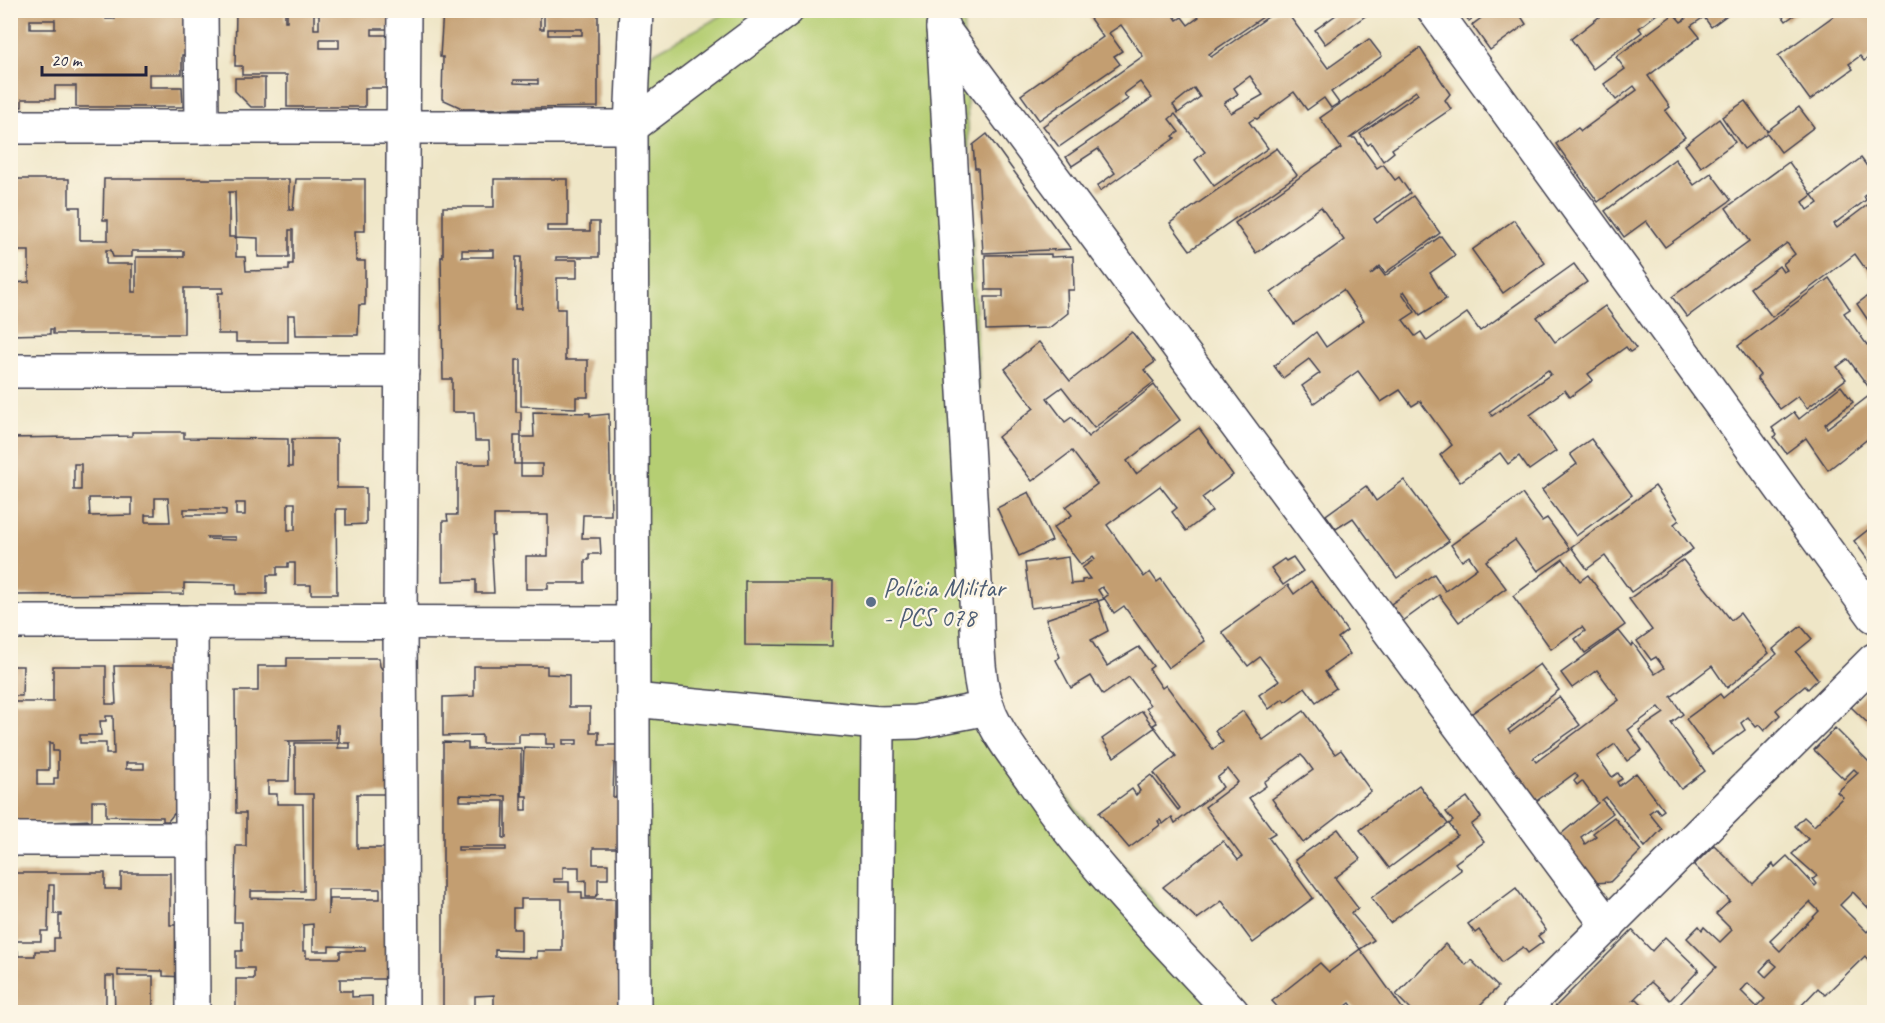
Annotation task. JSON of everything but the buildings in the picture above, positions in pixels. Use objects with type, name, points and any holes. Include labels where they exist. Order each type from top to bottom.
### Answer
[{"type":"street","points":[[201,10],[202,128]]},
{"type":"street","points":[[402,1012],[400,622],[404,10]]},
{"type":"street","points":[[634,1012],[631,128],[636,10]]},
{"type":"street","points":[[10,128],[631,128],[787,10]]},
{"type":"street","points":[[1434,10],[1875,616]]},
{"type":"street","points":[[943,20],[980,666],[988,708],[1011,750],[1099,870],[1232,1012]]},
{"type":"street","points":[[943,20],[1608,926]]},
{"type":"street","points":[[10,371],[402,371]]},
{"type":"street","points":[[10,622],[633,623]]},
{"type":"street","points":[[191,622],[193,1012]]},
{"type":"street","points":[[1520,1012],[1875,660]]},
{"type":"street","points":[[633,700],[878,723],[916,722],[988,708]]},
{"type":"street","points":[[876,1012],[878,723]]},
{"type":"street","points":[[10,840],[192,839]]},
{"type":"green space","points":[[730,11],[963,11],[993,709],[1245,1012],[634,1012],[635,63]]},
{"type":"place","name":"Polícia Militar - PCS 078","points":[[871,602]]}]
